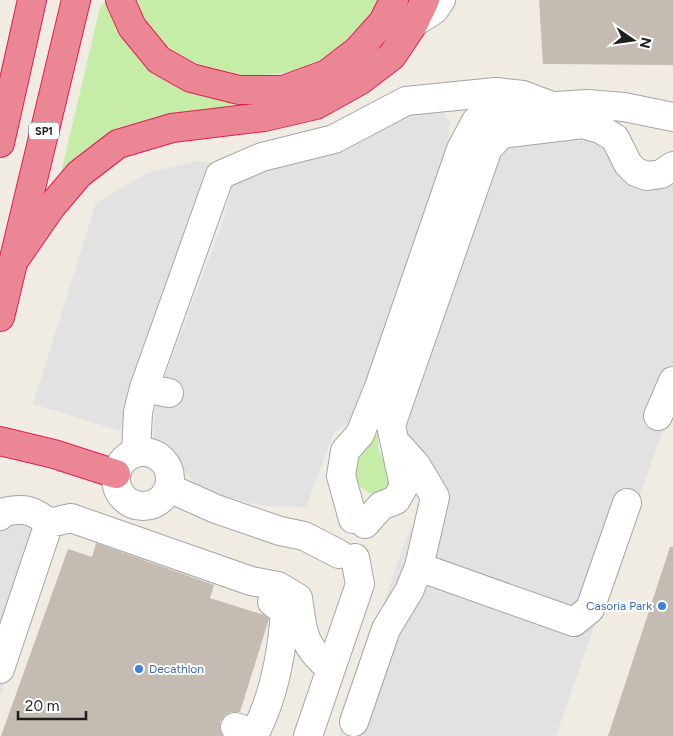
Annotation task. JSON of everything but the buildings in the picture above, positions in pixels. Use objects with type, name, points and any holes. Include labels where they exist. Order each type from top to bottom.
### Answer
[{"type":"highway","points":[[0,142],[32,0]]},
{"type":"highway","name":"SP1","points":[[0,317],[76,0]]},
{"type":"highway","points":[[120,0],[132,27],[159,60],[191,78],[239,90],[283,90],[327,74],[358,50],[383,22],[394,0]]},
{"type":"highway","points":[[13,262],[52,207],[79,174],[118,144],[172,128],[264,118],[316,105],[359,81],[392,56],[420,11]]},
{"type":"highway","points":[[9,443],[54,454],[116,474]]},
{"type":"street","points":[[420,11],[434,10],[441,0]]},
{"type":"street","points":[[136,452],[138,412],[156,390],[202,223],[220,175],[262,157],[334,138],[406,101],[496,92],[524,96],[555,107]]},
{"type":"street","points":[[436,97],[449,104],[467,135]]},
{"type":"street","points":[[169,488],[216,509],[280,531],[304,536],[347,556],[366,552],[372,541],[369,528],[359,521],[341,476],[345,451],[360,434],[379,388],[467,135],[476,121],[507,109],[588,104],[624,107],[673,117]]},
{"type":"street","points":[[359,521],[381,506],[396,500],[404,486],[391,425],[488,148],[502,134],[583,124],[600,129],[615,138],[628,164],[636,172],[647,176],[661,174],[673,166]]},
{"type":"street","points":[[658,416],[673,381]]},
{"type":"street","points":[[354,722],[386,629],[409,591],[419,567],[435,497],[416,465],[393,439]]},
{"type":"street","points":[[136,452],[152,454],[165,464],[169,471],[169,488],[165,495],[152,506],[136,506],[122,498],[117,491],[116,474],[123,460],[136,452]]},
{"type":"street","points":[[419,567],[574,622],[590,609],[627,503]]},
{"type":"street","points":[[0,516],[1,512],[18,508],[38,514],[49,523]]},
{"type":"street","points":[[49,523],[71,518],[251,582],[278,586],[298,598],[303,636],[315,656],[331,669]]},
{"type":"street","points":[[0,669],[49,523]]},
{"type":"street","points":[[308,736],[360,584],[347,556]]},
{"type":"street","points":[[235,726],[254,733],[262,719],[283,643],[285,612],[264,596],[251,582]]},
{"type":"green space","points":[[107,0],[115,19],[261,103],[260,107],[64,176],[61,173],[100,7]]},
{"type":"green space","points":[[135,0],[380,0],[370,16],[345,44],[316,64],[283,73],[246,75],[211,71],[196,66],[176,55],[159,39],[145,20]]},
{"type":"green space","points":[[370,432],[378,435],[378,448],[384,461],[390,467],[392,487],[377,495],[366,491],[359,485],[355,477],[357,460]]},
{"type":"shaded area","points":[[433,107],[444,114],[449,121],[449,141],[443,165],[358,416],[334,433],[306,507],[263,506],[203,491],[153,439],[155,411],[162,384],[223,221],[234,177],[404,114]]},
{"type":"shaded area","points":[[592,117],[646,165],[673,158],[673,401],[556,736],[339,736],[408,532],[426,511],[431,488],[382,423],[485,131]]},
{"type":"shaded area","points":[[198,161],[211,163],[120,431],[33,404],[96,203],[147,173]]},
{"type":"shaded area","points":[[13,494],[66,511],[0,696],[0,497]]},
{"type":"place","name":"Casoria Park","points":[[662,606]]},
{"type":"place","name":"Decathlon","points":[[139,669]]}]
